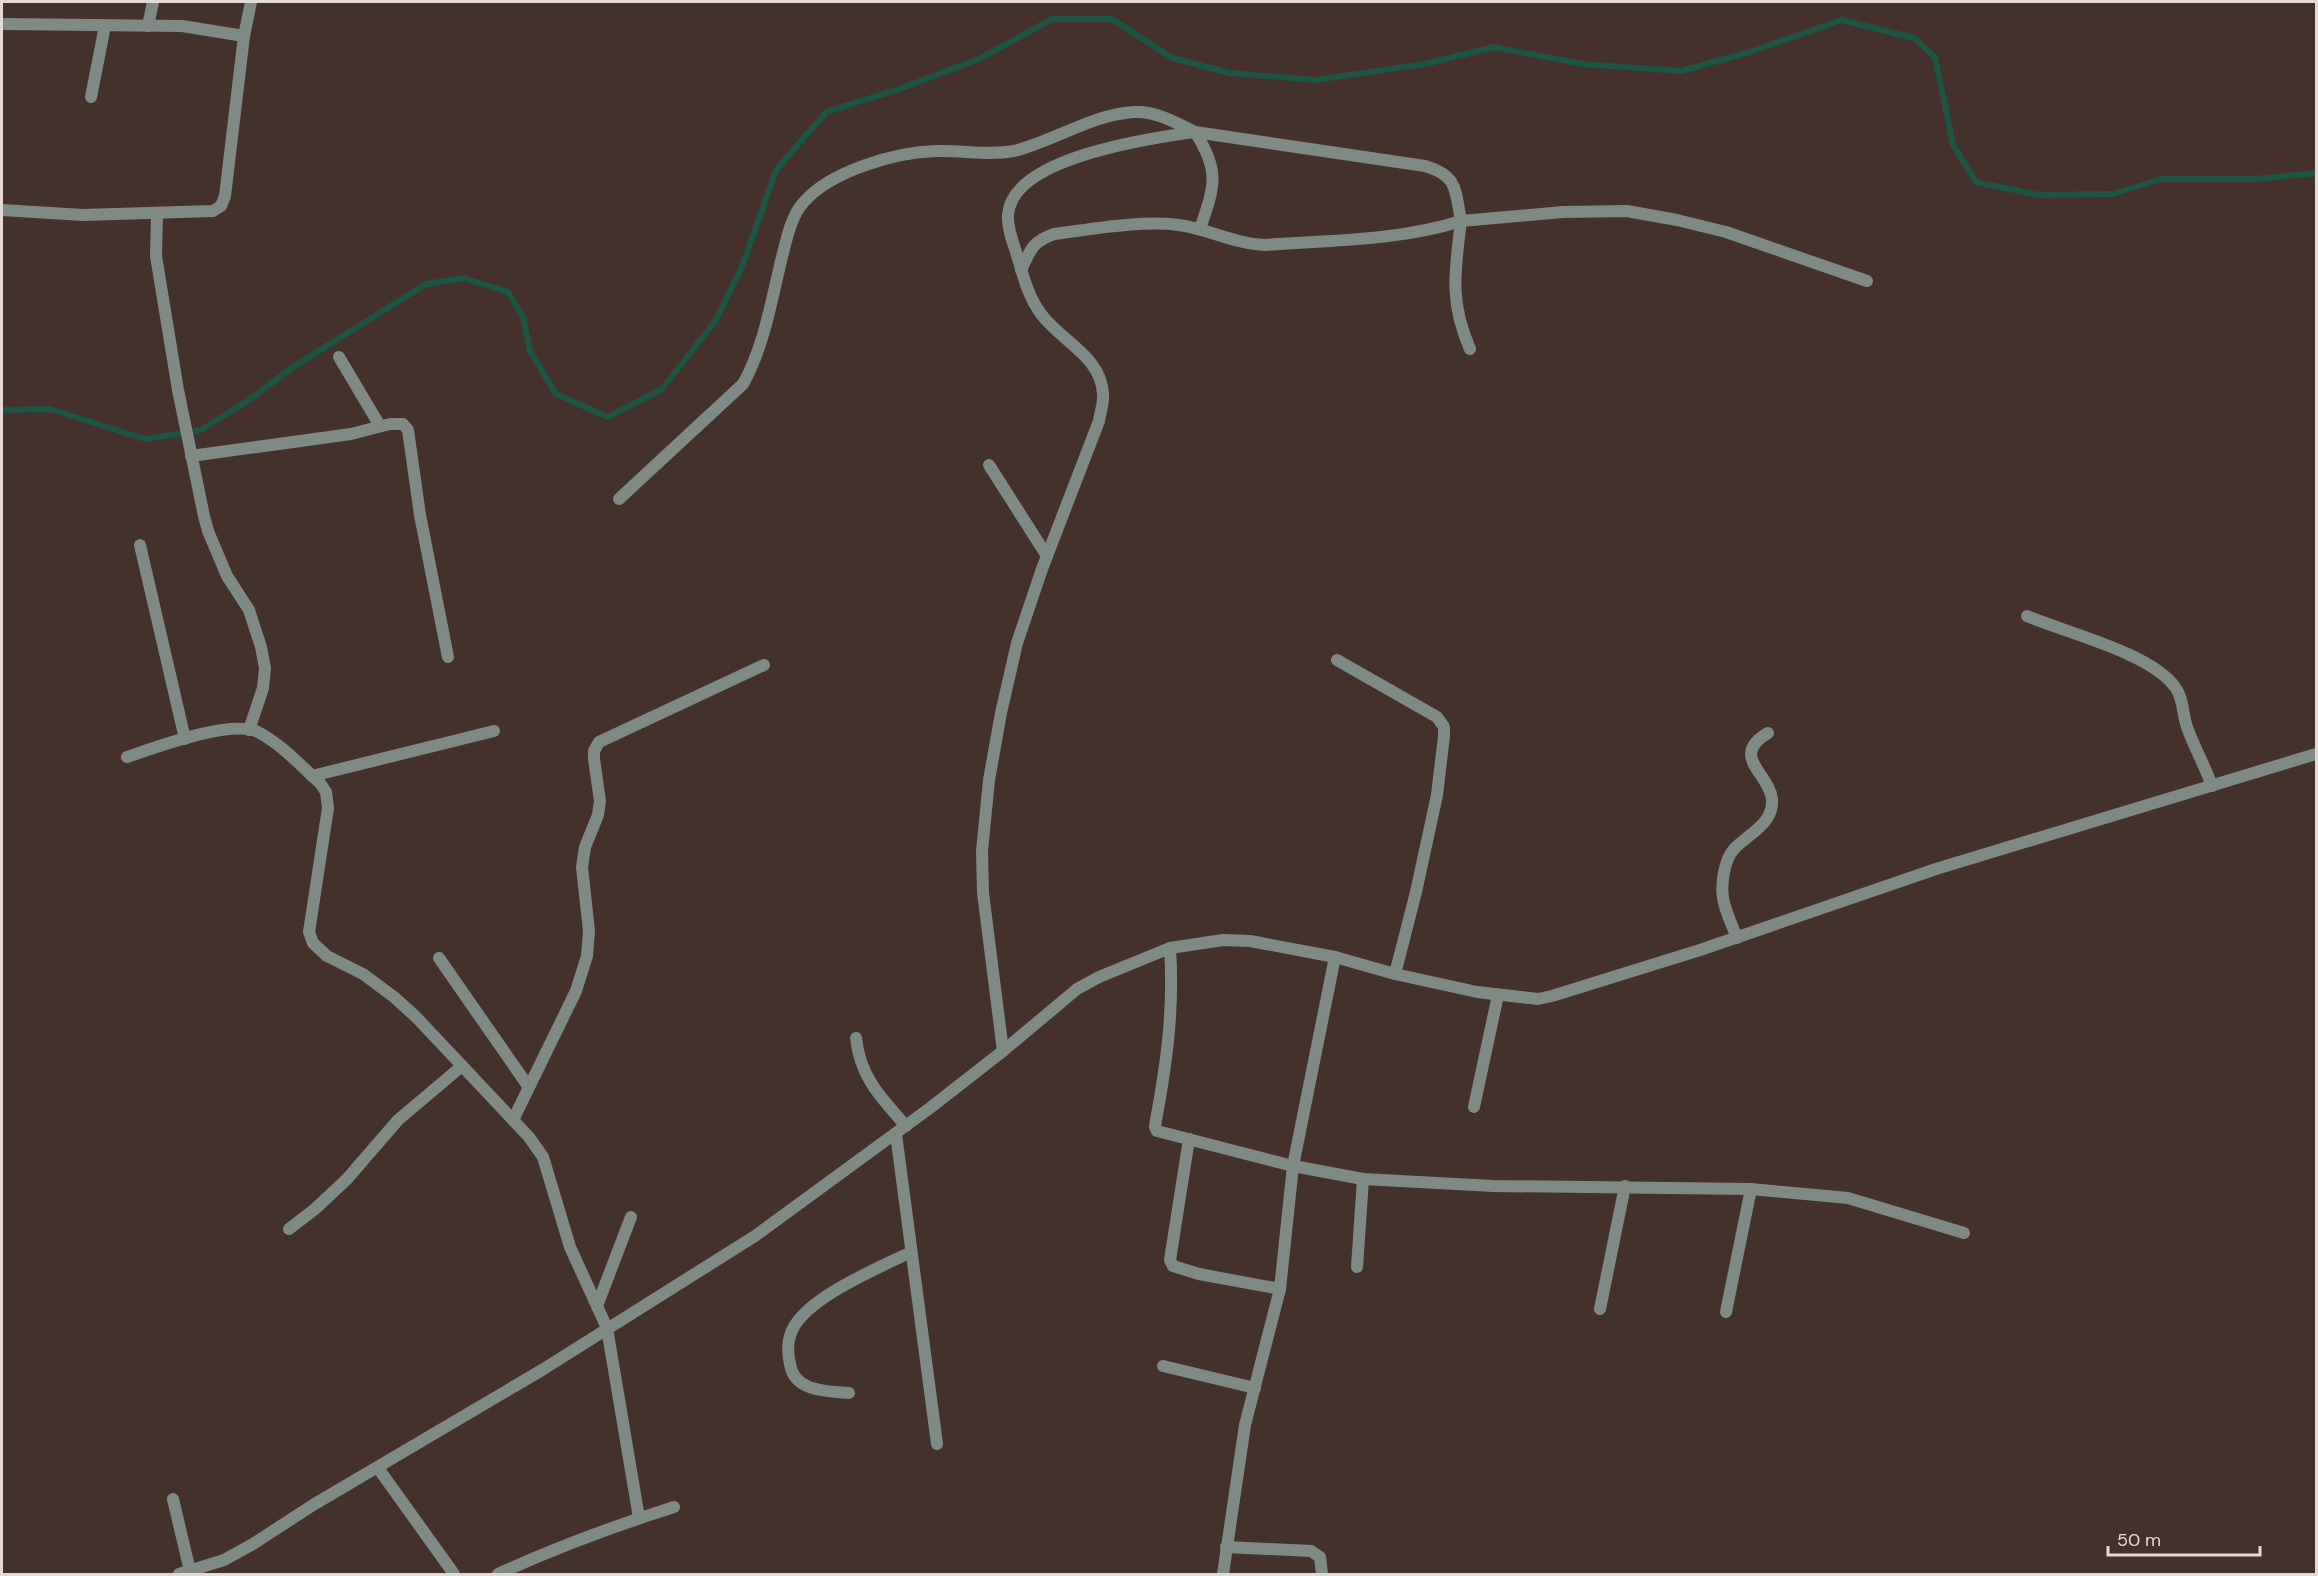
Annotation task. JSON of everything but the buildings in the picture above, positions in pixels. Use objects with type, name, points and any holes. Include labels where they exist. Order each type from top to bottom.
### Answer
[{"type":"street","points":[[148,26],[153,2]]},
{"type":"street","points":[[2,210],[83,215],[157,214],[213,211],[221,206],[225,196],[244,36],[251,2]]},
{"type":"street","points":[[2,24],[182,26],[244,36]]},
{"type":"street","points":[[91,97],[105,26]]},
{"type":"street","points":[[619,499],[743,384],[752,369],[788,234],[802,204],[815,191],[841,175],[913,152],[1013,151],[1091,122],[1120,114],[1149,113],[1195,132],[1208,152],[1213,184],[1200,229]]},
{"type":"street","points":[[1003,1051],[983,893],[982,851],[989,780],[1017,643],[1047,556],[1099,421],[1103,396],[1100,376],[1093,363],[1042,315],[1029,294],[1008,215],[1013,199],[1022,187],[1067,161],[1094,151],[1133,141],[1195,132],[1425,166],[1442,171],[1451,179],[1461,220],[1455,286],[1460,324],[1470,349]]},
{"type":"street","points":[[1021,270],[1032,246],[1038,240],[1054,234],[1157,224],[1180,225],[1250,244],[1265,245],[1377,237],[1427,230],[1461,220],[1563,212],[1627,211],[1726,232],[1867,281]]},
{"type":"street","points":[[157,214],[156,256],[190,451],[208,531],[227,576],[249,610],[265,668],[263,688],[249,730]]},
{"type":"street","points":[[339,357],[380,426]]},
{"type":"street","points":[[190,451],[351,434],[380,426],[403,424],[408,430],[420,515],[448,657]]},
{"type":"street","points":[[989,465],[1047,556]]},
{"type":"street","points":[[140,545],[185,739]]},
{"type":"street","points":[[2026,616],[2114,648],[2166,676],[2177,689],[2182,701],[2186,725],[2212,786]]},
{"type":"street","points":[[1337,660],[1437,717],[1444,727],[1442,759],[1433,819],[1395,974]]},
{"type":"street","points":[[513,1120],[576,991],[587,956],[589,931],[582,867],[585,847],[598,815],[600,801],[594,751],[599,742],[764,665]]},
{"type":"street","points":[[127,757],[221,730],[237,728],[256,731],[269,739],[312,776],[326,792],[328,808],[309,932],[313,943],[327,956],[363,975],[394,997],[513,1120],[543,1157],[570,1247],[608,1328],[639,1518]]},
{"type":"street","points":[[312,776],[494,731]]},
{"type":"street","points":[[1737,938],[1723,898],[1723,883],[1726,865],[1733,850],[1760,829],[1772,801],[1769,790],[1751,758],[1752,748],[1760,737],[1768,732]]},
{"type":"street","points":[[173,1499],[183,1574],[224,1560],[542,1370],[755,1236],[901,1130],[1003,1051],[1077,989],[1099,977],[1170,948],[1223,940],[1250,941],[1335,957],[1395,974],[1498,995],[1538,999],[1737,938],[1936,869],[2316,754]]},
{"type":"street","points":[[1170,948],[1172,1021],[1155,1127],[1158,1131],[1293,1166],[1363,1179],[1493,1186],[1751,1189],[1848,1198],[1964,1233]]},
{"type":"street","points":[[1223,1575],[1245,1425],[1280,1289],[1293,1166],[1335,957]]},
{"type":"street","points":[[439,958],[528,1086]]},
{"type":"street","points":[[1474,1107],[1498,995]]},
{"type":"street","points":[[856,1038],[863,1071],[901,1130],[911,1252],[937,1444]]},
{"type":"street","points":[[289,1229],[348,1179],[398,1120],[462,1066]]},
{"type":"street","points":[[1189,1139],[1170,1260],[1173,1266],[1199,1274],[1280,1289]]},
{"type":"street","points":[[1357,1267],[1363,1179]]},
{"type":"street","points":[[1600,1310],[1625,1186]]},
{"type":"street","points":[[1726,1312],[1751,1189]]},
{"type":"street","points":[[597,1306],[631,1217]]},
{"type":"street","points":[[849,1393],[814,1389],[800,1384],[790,1368],[788,1352],[790,1335],[801,1317],[818,1302],[849,1283],[911,1252]]},
{"type":"street","points":[[1163,1366],[1255,1388]]},
{"type":"street","points":[[378,1468],[454,1575]]},
{"type":"street","points":[[498,1575],[543,1554],[674,1507]]},
{"type":"street","points":[[1226,1547],[1311,1551],[1320,1557],[1322,1575]]},
{"type":"waterway","points":[[2,410],[50,409],[145,439],[201,430],[249,400],[293,367],[426,284],[464,278],[508,292],[523,317],[530,351],[556,394],[608,417],[662,389],[716,320],[743,264],[776,170],[826,112],[902,88],[981,58],[1052,19],[1112,19],[1172,58],[1230,73],[1315,80],[1425,64],[1494,47],[1582,64],[1681,71],[1746,53],[1842,20],[1914,38],[1935,57],[1953,145],[1976,182],[2039,195],[2112,194],[2162,179],[2255,179],[2316,173]]}]
